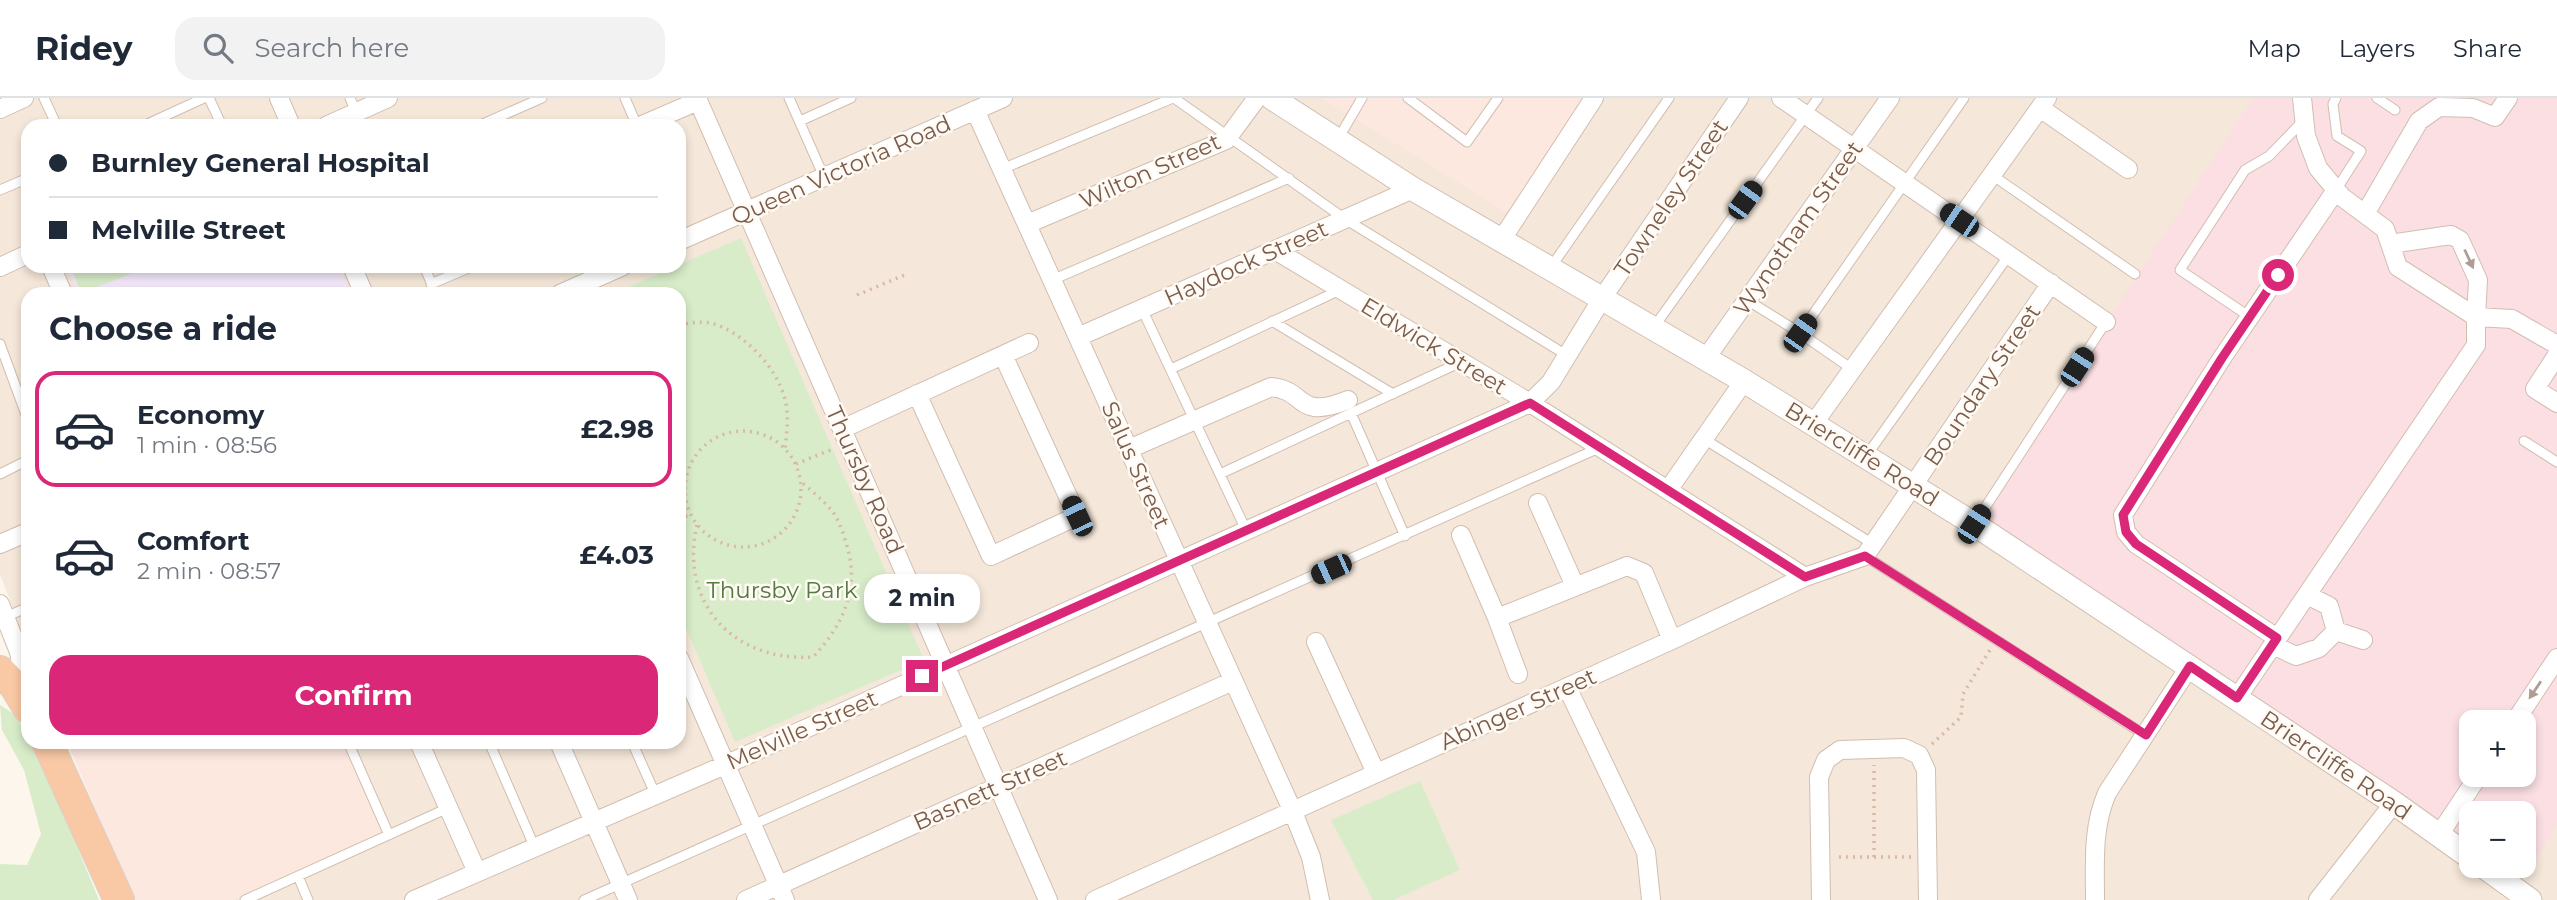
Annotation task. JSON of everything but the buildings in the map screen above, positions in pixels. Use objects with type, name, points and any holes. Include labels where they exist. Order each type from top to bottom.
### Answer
[{"type":"highway","points":[[50,749],[118,900]]},
{"type":"street","points":[[0,108],[24,98]]},
{"type":"street","points":[[279,98],[288,119]]},
{"type":"street","points":[[356,112],[388,98]]},
{"type":"street","name":"Queen Victoria Road","points":[[686,233],[746,212],[1003,98]]},
{"type":"street","name":"Wilton Street","points":[[1027,224],[1226,140],[1257,98]]},
{"type":"street","name":"Briercliffe Road","points":[[1272,98],[1413,189],[1706,358],[1974,524],[2190,666],[2459,849]]},
{"type":"street","points":[[1502,239],[1594,98]]},
{"type":"street","name":"Towneley Street","points":[[1603,297],[1739,98]]},
{"type":"street","points":[[1781,98],[2106,321]]},
{"type":"street","name":"Wynotham Street","points":[[1706,358],[1890,98]]},
{"type":"street","points":[[2302,98],[2306,136],[2318,169],[2336,190],[2385,229],[2398,267],[2476,317],[2512,319],[2557,345]]},
{"type":"street","points":[[2365,214],[2419,121],[2440,107],[2473,107],[2495,117],[2508,98]]},
{"type":"street","points":[[654,119],[697,99]]},
{"type":"street","name":"Thursby Road","points":[[697,99],[1048,900]]},
{"type":"street","points":[[1814,423],[2043,103],[2128,169]]},
{"type":"street","name":"Salus Street","points":[[975,110],[1293,812],[1311,857],[1320,900]]},
{"type":"street","name":"Haydock Street","points":[[1078,337],[1413,189]]},
{"type":"street","points":[[2336,190],[2250,317],[2123,515],[2126,532],[2136,544],[2296,656],[2319,649],[2336,631]]},
{"type":"street","points":[[2237,698],[2476,345],[2478,280],[2460,240],[2451,235],[2390,244]]},
{"type":"street","name":"Eldwick Street","points":[[1275,250],[1530,403],[1805,577]]},
{"type":"street","points":[[0,267],[21,257]]},
{"type":"street","points":[[576,287],[607,273]]},
{"type":"street","name":"Boundary Street","points":[[1913,486],[2051,284]]},
{"type":"street","name":"Melville Street","points":[[414,900],[656,796],[1530,403],[1551,382],[1603,297]]},
{"type":"street","points":[[845,436],[917,394],[1029,343]]},
{"type":"street","points":[[917,394],[991,556],[1077,516],[1003,355]]},
{"type":"street","points":[[2557,355],[2535,389],[2557,402]]},
{"type":"street","points":[[1668,490],[1744,381]]},
{"type":"street","points":[[1129,449],[1271,387],[1285,391],[1307,406],[1349,407]]},
{"type":"street","points":[[1869,550],[1913,486]]},
{"type":"street","points":[[1538,503],[1575,586]]},
{"type":"street","points":[[0,544],[21,535]]},
{"type":"street","points":[[1461,535],[1518,674]]},
{"type":"street","name":"Abinger Street","points":[[1095,900],[1869,550]]},
{"type":"street","points":[[1497,618],[1628,566],[1644,573],[1672,640]]},
{"type":"street","points":[[2307,595],[2329,606],[2336,631]]},
{"type":"street","points":[[3,610],[19,652],[19,682]]},
{"type":"street","points":[[2336,631],[2363,640]]},
{"type":"street","points":[[1317,642],[1376,773]]},
{"type":"street","points":[[2523,710],[2557,658]]},
{"type":"street","points":[[2095,900],[2095,835],[2099,813],[2107,793],[2190,666]]},
{"type":"street","points":[[686,673],[782,893]]},
{"type":"street","name":"Basnett Street","points":[[746,900],[782,893],[998,786],[1233,681]]},
{"type":"street","points":[[1567,687],[1646,852],[1651,900]]},
{"type":"street","points":[[1821,900],[1819,778],[1826,760],[1840,750],[1904,748],[1919,755],[1926,770],[1928,900]]},
{"type":"street","points":[[422,749],[477,872]]},
{"type":"street","points":[[562,749],[625,892]]},
{"type":"street","points":[[2439,835],[2471,787]]},
{"type":"street","points":[[2318,900],[2394,803]]},
{"type":"street","points":[[2500,878],[2530,900]]},
{"type":"lane","points":[[44,98],[54,119]]},
{"type":"lane","points":[[158,119],[204,98]]},
{"type":"lane","points":[[209,98],[219,119]]},
{"type":"lane","points":[[494,119],[542,98]]},
{"type":"lane","points":[[625,98],[636,119]]},
{"type":"lane","points":[[789,98],[824,177]]},
{"type":"lane","points":[[800,121],[851,98]]},
{"type":"lane","points":[[1002,169],[1173,98],[1345,219],[1568,356]]},
{"type":"lane","points":[[1338,140],[1362,98]]},
{"type":"lane","points":[[1408,98],[1467,142],[1498,98]]},
{"type":"lane","points":[[1551,267],[1669,98]]},
{"type":"lane","points":[[1654,327],[1818,98]]},
{"type":"lane","points":[[1800,333],[1964,98]]},
{"type":"lane","points":[[2336,98],[2333,104],[2337,136],[2361,151],[2336,190]]},
{"type":"lane","points":[[2377,98],[2395,110]]},
{"type":"lane","points":[[2250,317],[2180,270],[2245,170],[2269,156],[2304,120]]},
{"type":"lane","points":[[1992,175],[2135,274]]},
{"type":"lane","points":[[1052,280],[1289,178]]},
{"type":"lane","points":[[0,190],[21,181]]},
{"type":"lane","points":[[1866,456],[2009,255]]},
{"type":"lane","points":[[427,273],[432,287]]},
{"type":"lane","points":[[431,284],[457,273]]},
{"type":"lane","points":[[1171,369],[1340,290]]},
{"type":"lane","points":[[1747,300],[1852,369]]},
{"type":"lane","points":[[1142,309],[1246,530]]},
{"type":"lane","points":[[1272,321],[1393,394]]},
{"type":"lane","points":[[1974,524],[2106,321]]},
{"type":"lane","points":[[0,344],[21,401]]},
{"type":"lane","points":[[1220,474],[1349,407],[1393,394],[1461,362]]},
{"type":"lane","points":[[1349,407],[1405,536]]},
{"type":"lane","points":[[1704,439],[1997,639],[2146,735]]},
{"type":"lane","points":[[2524,440],[2557,462]]},
{"type":"lane","points":[[584,900],[625,892],[753,825],[1601,448]]},
{"type":"lane","points":[[0,474],[21,464]]},
{"type":"lane","points":[[3,610],[21,608]]},
{"type":"lane","points":[[351,749],[389,835]]},
{"type":"lane","points":[[492,749],[535,848]]},
{"type":"lane","points":[[635,749],[656,796]]},
{"type":"lane","points":[[245,900],[448,808]]},
{"type":"lane","points":[[298,876],[308,900]]},
{"type":"path","points":[[857,295],[906,274]]},
{"type":"path","points":[[686,324],[699,321],[721,326],[745,341],[763,360],[785,398],[788,422],[785,448]]},
{"type":"path","points":[[686,478],[697,452],[712,439],[730,432],[750,430],[769,436],[785,448],[796,464],[801,482],[801,501],[794,519],[782,534],[766,544],[747,548],[728,546],[711,538],[696,525],[686,501]]},
{"type":"path","points":[[796,464],[845,436]]},
{"type":"path","points":[[696,525],[692,547],[697,584],[700,594],[727,630],[742,644],[763,652],[780,657],[813,657],[840,623],[849,599],[852,574],[850,553],[834,513],[801,482]]},
{"type":"path","points":[[686,516],[691,514]]},
{"type":"path","points":[[1919,755],[1961,717],[1963,694],[1997,639]]},
{"type":"path","points":[[1874,749],[1874,857]]},
{"type":"path","points":[[1820,857],[1927,857]]},
{"type":"shaded area","points":[[0,98],[2557,98],[2557,900],[231,900],[381,832],[344,749],[686,749],[686,287],[21,287],[21,630],[0,574]]},
{"type":"shaded area","points":[[1322,98],[1585,98],[1506,212]]},
{"type":"shaded area","points":[[2253,98],[2557,98],[2557,826],[2536,858],[2536,801],[2459,801],[2459,851],[1974,524]]},
{"type":"shaded area","points":[[69,273],[342,273],[348,287],[75,287]]},
{"type":"shaded area","points":[[70,749],[344,749],[382,832],[231,900],[134,900]]},
{"type":"shaded area","points":[[2499,878],[2522,878],[2515,889]]},
{"type":"green space","name":"Thursby Park","points":[[741,238],[924,660],[735,742],[686,628],[686,287],[628,287],[660,273],[686,273],[686,262]]},
{"type":"green space","points":[[73,273],[133,273],[97,287],[79,287]]},
{"type":"green space","points":[[0,705],[17,716],[21,725],[21,749],[32,749],[99,900],[0,900],[0,864],[27,865],[41,834],[24,770],[2,730]]},
{"type":"green space","points":[[1420,781],[1460,870],[1393,900],[1373,900],[1331,820]]},
{"type":"route","points":[[922,676],[1530,403],[1805,577],[1865,556],[2146,735],[2190,666],[2237,698],[2277,638],[2136,544],[2126,532],[2123,515],[2278,275]]}]
